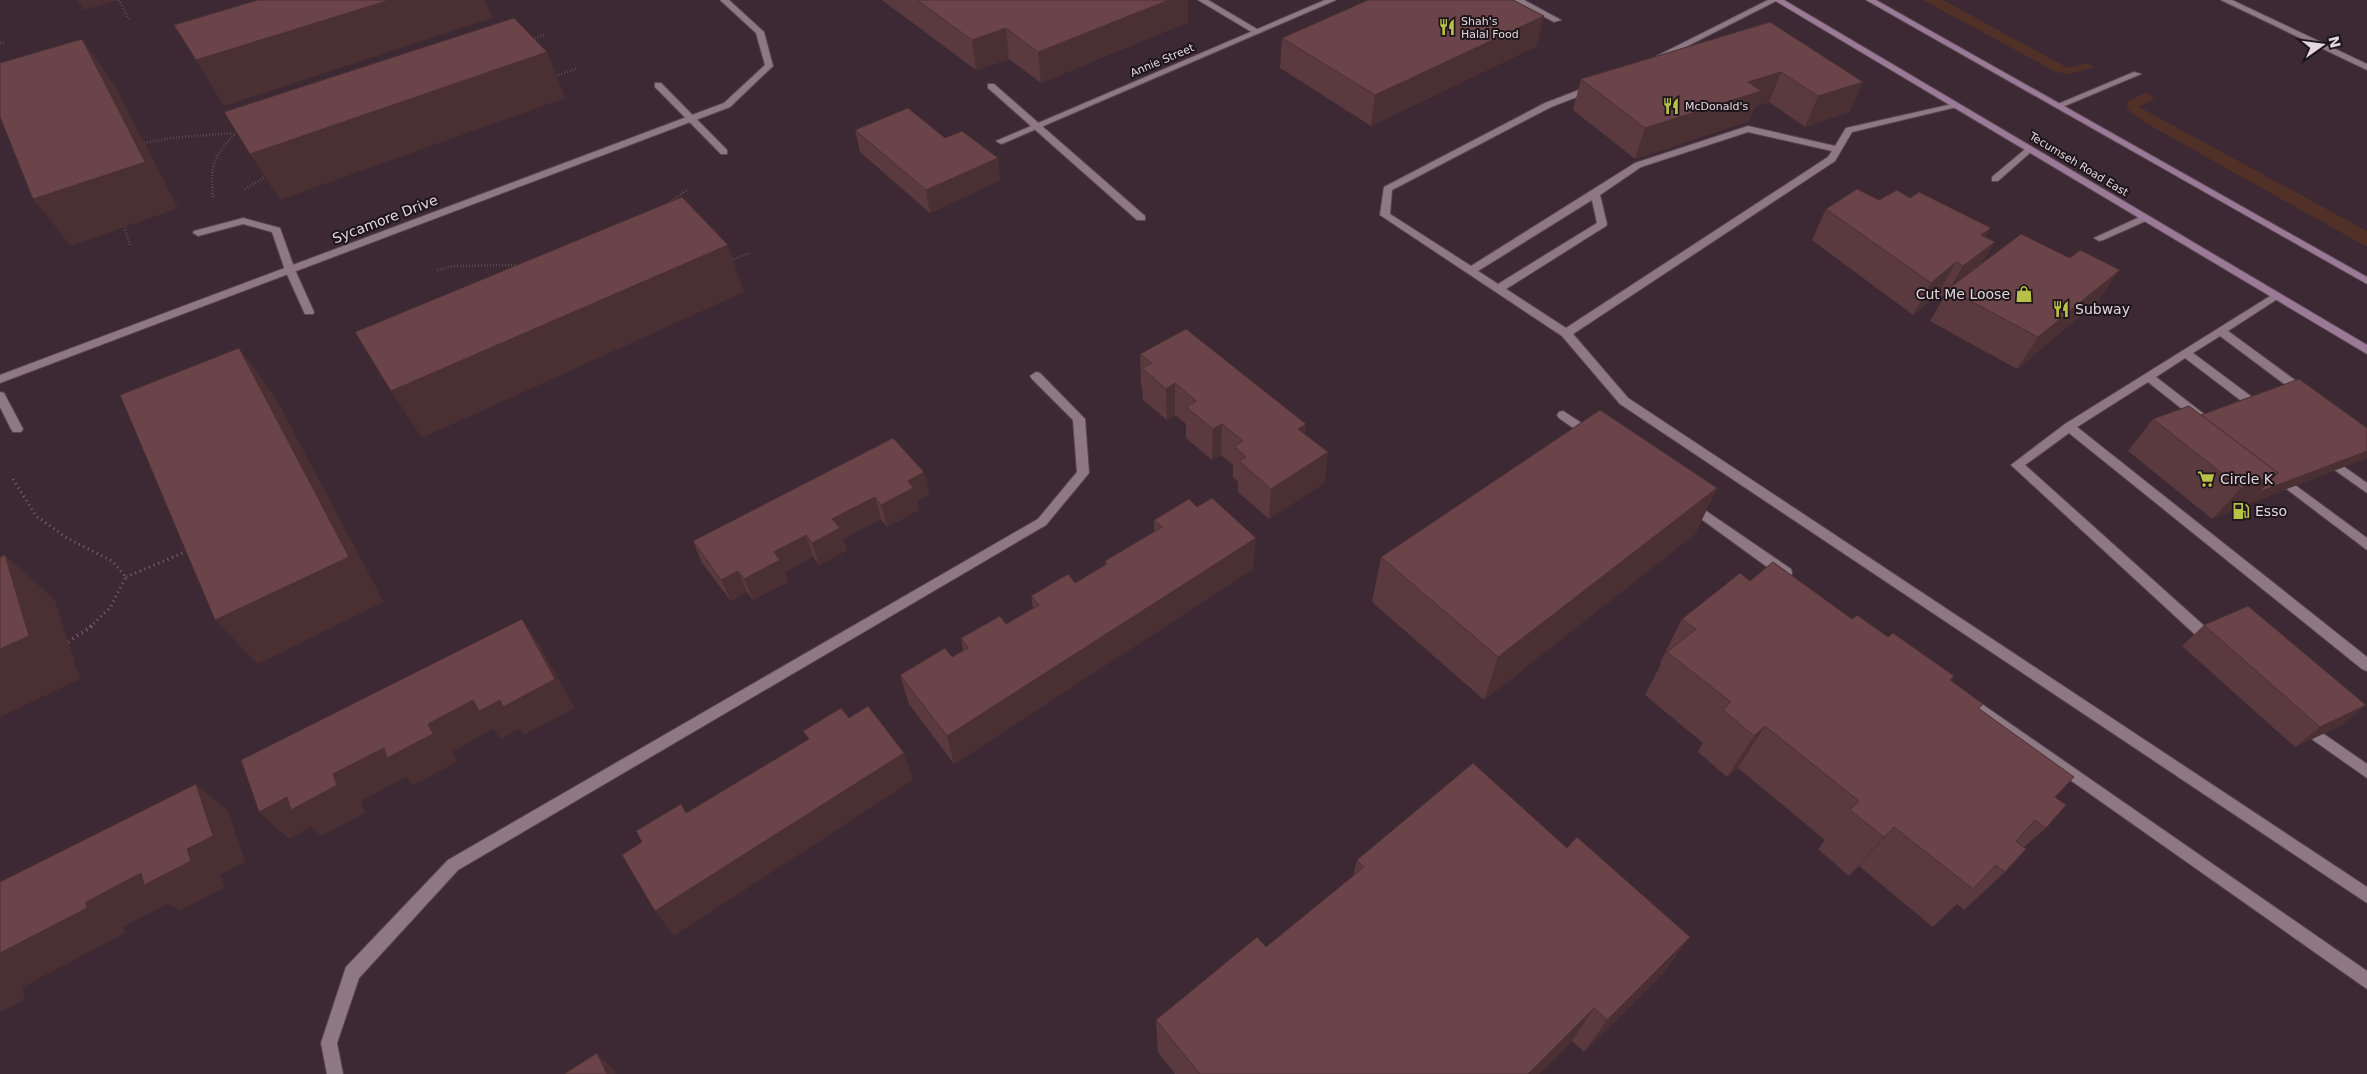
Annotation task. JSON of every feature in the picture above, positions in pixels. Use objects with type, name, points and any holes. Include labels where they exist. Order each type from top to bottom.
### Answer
[{"type":"main road","name":"Tecumseh Road East","points":[[1778,0],[2367,350]]},
{"type":"main road","points":[[1870,0],[2367,281]]},
{"type":"street","name":"Sycamore Drive","points":[[0,379],[727,105],[769,66],[760,32],[724,0]]},
{"type":"street","points":[[1202,0],[1258,32]]},
{"type":"street","name":"Annie Street","points":[[1001,141],[1332,0]]},
{"type":"street","points":[[1518,0],[1557,20]]},
{"type":"street","points":[[1641,66],[1774,0]]},
{"type":"street","points":[[2225,0],[2367,67]]},
{"type":"street","points":[[2057,106],[2137,74]]},
{"type":"street","points":[[658,85],[724,152]]},
{"type":"street","points":[[991,86],[1142,218]]},
{"type":"street","points":[[1599,86],[1548,105],[1387,189],[1385,215],[1566,333],[1624,401],[2367,896]]},
{"type":"street","points":[[1566,333],[1832,159],[1850,130],[1954,105]]},
{"type":"street","points":[[1471,271],[1638,165],[1748,129],[1838,149]]},
{"type":"street","points":[[1995,179],[2029,149]]},
{"type":"street","points":[[1498,289],[1602,224],[1595,194]]},
{"type":"street","points":[[2099,238],[2144,218]]},
{"type":"street","points":[[198,233],[243,221],[276,230],[290,270],[309,312]]},
{"type":"street","points":[[2206,636],[2017,464],[2069,427],[2276,296]]},
{"type":"street","points":[[2221,331],[2313,399]]},
{"type":"street","points":[[2186,353],[2272,418]]},
{"type":"street","points":[[335,1074],[329,1043],[352,972],[453,865],[1042,522],[1083,472],[1079,419],[1036,376]]},
{"type":"street","points":[[2149,377],[2211,425]]},
{"type":"street","points":[[0,396],[18,429]]},
{"type":"street","points":[[1563,415],[1603,444]]},
{"type":"street","points":[[2069,427],[2367,665]]},
{"type":"street","points":[[2320,453],[2367,489]]},
{"type":"street","points":[[2274,473],[2367,545]]},
{"type":"street","points":[[1676,495],[1798,581]]},
{"type":"street","points":[[1952,689],[2367,981]]},
{"type":"street","points":[[2318,736],[2367,772]]},
{"type":"path","points":[[119,0],[129,20]]},
{"type":"path","points":[[527,41],[545,35]]},
{"type":"path","points":[[0,43],[5,44]]},
{"type":"path","points":[[548,79],[578,68]]},
{"type":"path","points":[[213,198],[211,170],[221,148],[234,134],[242,129]]},
{"type":"path","points":[[144,142],[171,138],[234,134]]},
{"type":"path","points":[[665,206],[688,189]]},
{"type":"path","points":[[124,227],[130,245]]},
{"type":"path","points":[[726,262],[750,253]]},
{"type":"path","points":[[437,270],[454,266],[525,265]]},
{"type":"path","points":[[515,266],[521,273]]},
{"type":"path","points":[[13,479],[36,516],[68,538],[112,561],[126,577]]},
{"type":"path","points":[[68,642],[98,623],[118,600],[126,577],[196,548]]},
{"type":"shaded area","points":[[1923,0],[1943,0],[2068,68],[2087,63],[2094,67],[2070,74],[2056,72]]},
{"type":"shaded area","points":[[2145,93],[2155,98],[2139,107],[2367,231],[2367,247],[2144,122],[2127,109],[2127,102]]},
{"type":"building","points":[[258,0],[390,0],[196,60],[174,25]]},
{"type":"building","points":[[917,0],[1169,0],[1038,52],[1006,28],[972,40]]},
{"type":"building","points":[[1368,0],[1513,0],[1544,16],[1375,95],[1282,38]]},
{"type":"building","points":[[514,18],[547,52],[250,154],[224,112]]},
{"type":"building","points":[[1770,22],[1863,82],[1818,96],[1781,72],[1748,82],[1761,91],[1645,128],[1581,79]]},
{"type":"building","points":[[82,39],[145,162],[33,199],[0,117],[0,63]]},
{"type":"building","points":[[908,108],[945,138],[962,131],[998,158],[926,190],[855,130]]},
{"type":"building","points":[[1857,189],[1879,200],[1897,190],[1910,198],[1919,192],[1991,228],[1981,235],[1995,242],[1963,266],[1956,262],[1931,283],[1826,209]]},
{"type":"building","points":[[682,197],[728,245],[391,391],[355,332]]},
{"type":"building","points":[[2021,234],[2070,258],[2080,250],[2120,270],[2038,337],[1948,289]]},
{"type":"building","points":[[1186,329],[1306,424],[1298,429],[1328,452],[1271,489],[1239,461],[1246,457],[1234,446],[1243,441],[1222,424],[1213,429],[1186,407],[1196,401],[1175,383],[1166,389],[1142,368],[1152,363],[1140,354]]},
{"type":"building","points":[[239,348],[349,557],[215,620],[120,395]]},
{"type":"building","points":[[2299,379],[2367,428],[2367,451],[2259,492],[2278,473],[2201,415]]},
{"type":"building","points":[[2189,406],[2278,473],[2241,488],[2153,419]]},
{"type":"building","points":[[1600,410],[1717,488],[1498,657],[1381,557]]},
{"type":"building","points":[[893,438],[924,472],[908,481],[913,488],[881,505],[875,497],[832,519],[840,528],[812,543],[806,535],[774,552],[780,560],[744,579],[738,571],[721,580],[693,541]]},
{"type":"building","points":[[1212,498],[1256,538],[947,736],[900,675],[945,648],[952,657],[968,648],[961,638],[1000,616],[1006,624],[1039,605],[1031,596],[1068,574],[1075,583],[1107,564],[1105,561],[1162,527],[1154,520],[1189,499],[1197,507]]},
{"type":"building","points":[[5,555],[29,636],[0,649],[0,557]]},
{"type":"building","points":[[1773,562],[1852,619],[1857,615],[1888,637],[1893,633],[1954,676],[1950,680],[1983,704],[1978,708],[2074,777],[2055,797],[2066,805],[2046,828],[2035,820],[2016,841],[2026,849],[2005,872],[1996,865],[1973,889],[1894,827],[1884,837],[1850,810],[1859,801],[1765,726],[1754,736],[1723,710],[1731,702],[1667,652],[1696,629],[1682,619],[1740,573],[1750,581]]},
{"type":"building","points":[[2248,606],[2366,705],[2320,727],[2204,625]]},
{"type":"building","points":[[522,619],[555,679],[503,707],[500,700],[479,711],[473,700],[428,724],[433,734],[387,758],[384,748],[333,774],[337,785],[291,810],[287,797],[259,812],[241,760]]},
{"type":"building","points":[[868,706],[904,753],[655,911],[622,855],[642,842],[636,831],[681,804],[686,813],[809,739],[803,731],[841,708],[849,718]]},
{"type":"building","points":[[1473,763],[1567,848],[1577,837],[1690,937],[1607,1020],[1594,1008],[1528,1074],[1200,1074],[1156,1020],[1257,937],[1266,947],[1364,867],[1357,860]]},
{"type":"building","points":[[196,784],[213,836],[187,849],[191,861],[144,885],[141,873],[86,902],[87,908],[0,953],[0,882]]},
{"type":"building","points":[[597,1053],[607,1074],[564,1074]]},
{"type":"place","name":"Shah's Halal Food","points":[[1447,27]]},
{"type":"place","name":"McDonald's","points":[[1671,106]]},
{"type":"place","name":"Cut Me Loose","points":[[2024,294]]},
{"type":"place","name":"Subway","points":[[2061,309]]},
{"type":"place","name":"Circle K","points":[[2206,479]]},
{"type":"place","name":"Esso","points":[[2241,511]]}]
